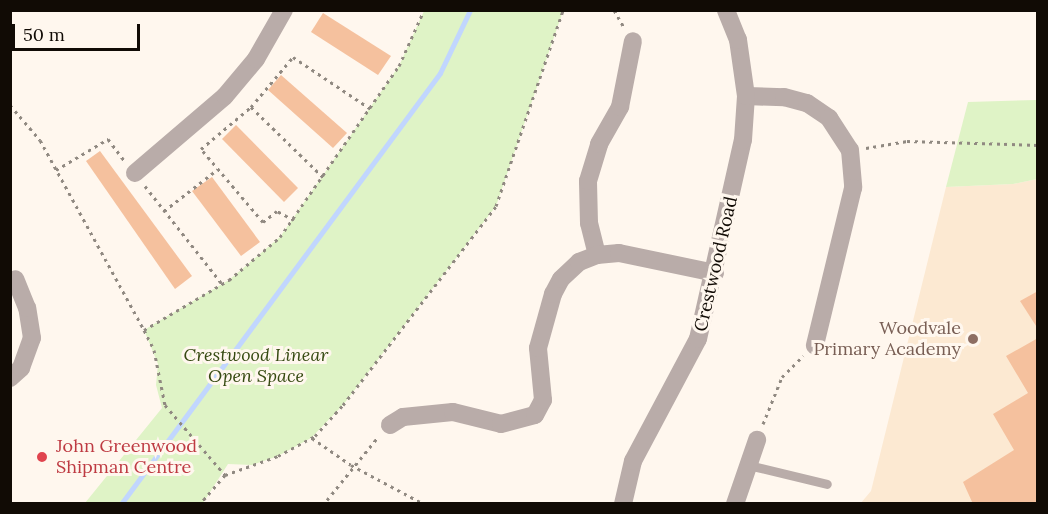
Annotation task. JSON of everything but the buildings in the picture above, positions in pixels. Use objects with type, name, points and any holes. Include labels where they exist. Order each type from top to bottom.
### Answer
[{"type":"street","points":[[135,173],[225,96],[256,59],[284,10]]},
{"type":"street","name":"Crestwood Road","points":[[622,504],[633,461],[698,339],[715,273],[743,140],[746,96],[738,40],[726,10]]},
{"type":"street","points":[[597,255],[589,223],[588,181],[599,144],[620,107],[633,41]]},
{"type":"street","points":[[746,96],[784,97],[807,103],[829,118],[850,150],[853,188],[815,345]]},
{"type":"street","points":[[390,425],[403,417],[453,412],[501,424],[535,416],[543,400],[538,348],[553,294],[561,279],[579,262],[597,255],[619,253],[715,273]]},
{"type":"street","points":[[10,378],[21,368],[32,338],[27,308],[15,279]]},
{"type":"street","points":[[735,504],[757,440]]},
{"type":"lane","points":[[748,465],[827,484]]},
{"type":"path","points":[[144,330],[222,284],[280,237],[324,178],[399,66],[424,10]]},
{"type":"path","points":[[200,504],[225,475],[278,456],[311,438],[343,405],[496,206],[563,10]]},
{"type":"path","points":[[294,220],[277,211],[263,222],[201,149],[251,107],[293,57],[371,109]]},
{"type":"path","points":[[10,105],[40,140],[144,330],[154,350],[165,405],[225,475]]},
{"type":"path","points":[[251,107],[324,178]]},
{"type":"path","points":[[56,170],[108,139],[222,284]]},
{"type":"path","points":[[850,150],[907,141],[1038,145]]},
{"type":"path","points":[[164,211],[218,169]]},
{"type":"path","points":[[757,440],[782,377],[815,345]]},
{"type":"path","points":[[327,500],[352,465],[390,425]]},
{"type":"path","points":[[311,438],[352,465],[424,504]]},
{"type":"shaded area","name":"Woodvale Primary Academy","points":[[1037,179],[1037,503],[860,504],[871,491],[946,187],[1013,184]]},
{"type":"green space","name":"Crestwood Linear Open Space","points":[[424,11],[563,11],[496,206],[343,405],[311,438],[278,456],[252,465],[228,464],[203,503],[85,503],[162,408],[156,385],[158,364],[144,330],[229,280],[280,237],[399,66]]},
{"type":"green space","points":[[1037,100],[1037,179],[1013,184],[946,187],[968,102]]},
{"type":"waterway","points":[[121,504],[440,73],[470,10]]},
{"type":"place","name":"Woodvale Primary Academy","points":[[973,339]]},
{"type":"place","name":"John Greenwood Shipman Centre","points":[[42,457]]}]
